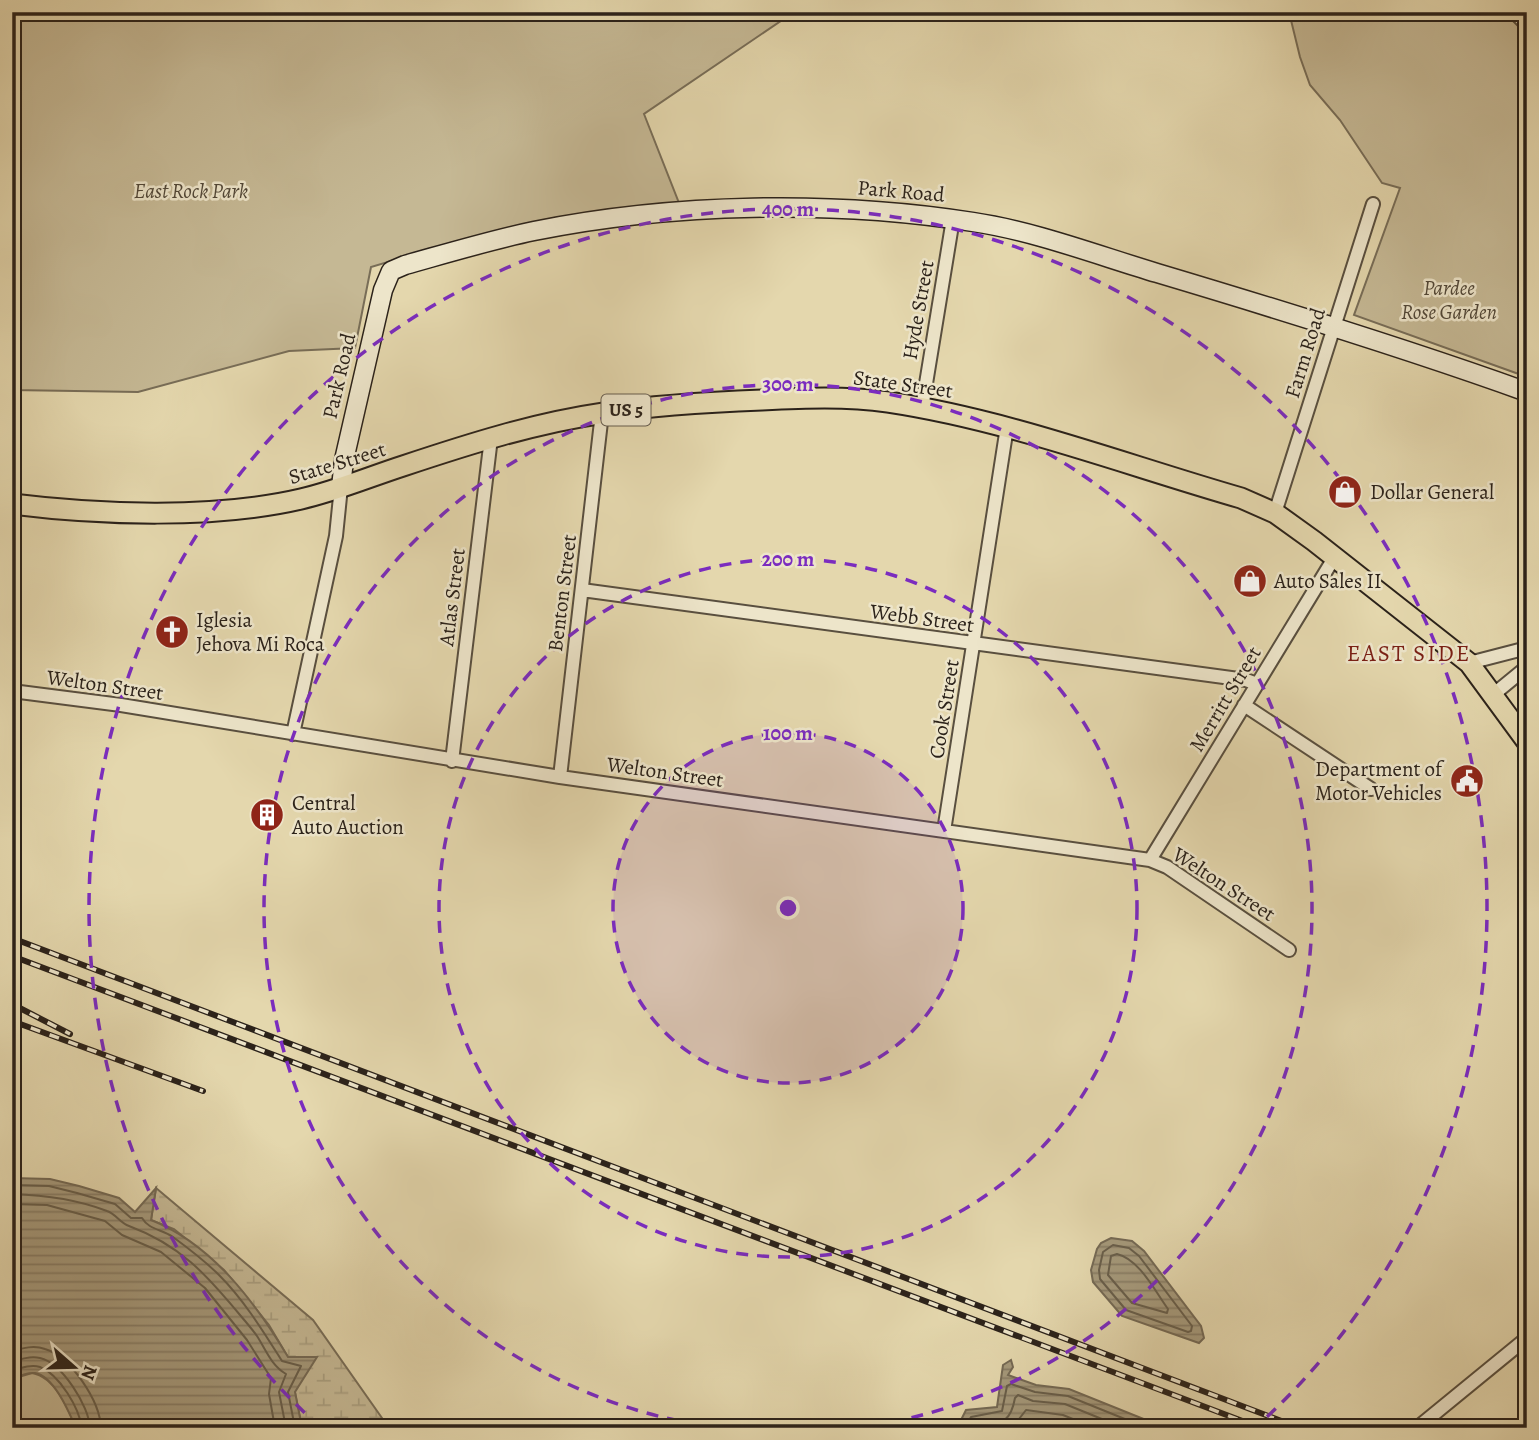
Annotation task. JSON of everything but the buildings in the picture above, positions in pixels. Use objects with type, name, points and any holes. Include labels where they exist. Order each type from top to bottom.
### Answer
[{"type":"main road","name":"Park Road","points":[[341,487],[344,460],[378,310],[388,276],[397,267],[536,231],[650,215],[754,208],[823,208],[980,223],[1333,325],[1527,392]]},
{"type":"main road","name":"State Street","points":[[12,504],[103,511],[227,511],[299,500],[491,438],[602,413],[707,402],[793,398],[884,401],[1007,427],[1241,498],[1275,513],[1469,663],[1527,742]]},
{"type":"street","points":[[1514,12],[1527,25]]},
{"type":"street","name":"Farm Road","points":[[1275,513],[1373,204]]},
{"type":"street","name":"Hyde Street","points":[[922,408],[953,219]]},
{"type":"street","name":"Benton Street","points":[[560,777],[602,413]]},
{"type":"street","name":"Cook Street","points":[[944,831],[1007,427]]},
{"type":"street","name":"Atlas Street","points":[[452,761],[491,438]]},
{"type":"street","points":[[293,734],[336,536],[341,487]]},
{"type":"street","name":"Merritt Street","points":[[1150,860],[1334,558]]},
{"type":"street","name":"Webb Street","points":[[582,590],[1246,680],[1257,684]]},
{"type":"street","points":[[1469,663],[1527,648]]},
{"type":"street","points":[[1494,694],[1527,667]]},
{"type":"street","name":"Welton Street","points":[[12,691],[121,705],[452,761],[1150,860],[1167,867],[1289,950]]},
{"type":"street","points":[[1244,705],[1371,789]]},
{"type":"street","points":[[1417,1428],[1527,1338]]},
{"type":"green space","name":"East Rock Park","points":[[12,12],[794,12],[644,114],[679,203],[428,250],[371,267],[355,348],[289,351],[138,392],[12,390]]},
{"type":"green space","name":"Pardee Rose Garden","points":[[1289,12],[1527,12],[1527,377],[1354,315],[1400,188],[1382,183],[1340,120],[1310,85]]},
{"type":"green space","points":[[156,1188],[313,1320],[389,1428],[302,1428],[288,1357],[269,1325],[224,1270],[174,1229],[151,1220]]},
{"type":"green space","points":[[32,1373],[47,1380],[54,1387],[65,1403],[76,1428],[12,1428],[12,1379]]},
{"type":"water","points":[[12,1178],[50,1179],[79,1186],[119,1198],[135,1212],[156,1188],[151,1220],[194,1244],[230,1277],[261,1316],[288,1357],[317,1357],[295,1392],[302,1428],[76,1428],[60,1396],[42,1376],[29,1373],[12,1379]]},
{"type":"water","points":[[1111,1238],[1132,1241],[1144,1251],[1201,1326],[1204,1338],[1199,1343],[1122,1316],[1093,1282],[1091,1270],[1097,1249],[1101,1243]]},
{"type":"water","points":[[1011,1360],[1013,1367],[1008,1375],[1036,1385],[1069,1389],[1166,1428],[957,1428],[966,1410],[997,1407],[1003,1365]]},
{"type":"railway","points":[[12,938],[1300,1428]]},
{"type":"railway","points":[[12,956],[1261,1428]]},
{"type":"railway","points":[[12,1004],[70,1034]]},
{"type":"railway","points":[[12,1021],[203,1091]]},
{"type":"place","name":"Dollar General","points":[[1345,492]]},
{"type":"place","name":"Auto Sales II","points":[[1250,581]]},
{"type":"place","name":"Iglesia Jehova Mi Roca","points":[[172,632]]},
{"type":"place","name":"Department of Motor Vehicles","points":[[1467,781]]},
{"type":"place","name":"Central Auto Auction","points":[[267,815]]},
{"type":"district","name":"EAST SIDE","points":[[1409,653]]}]
